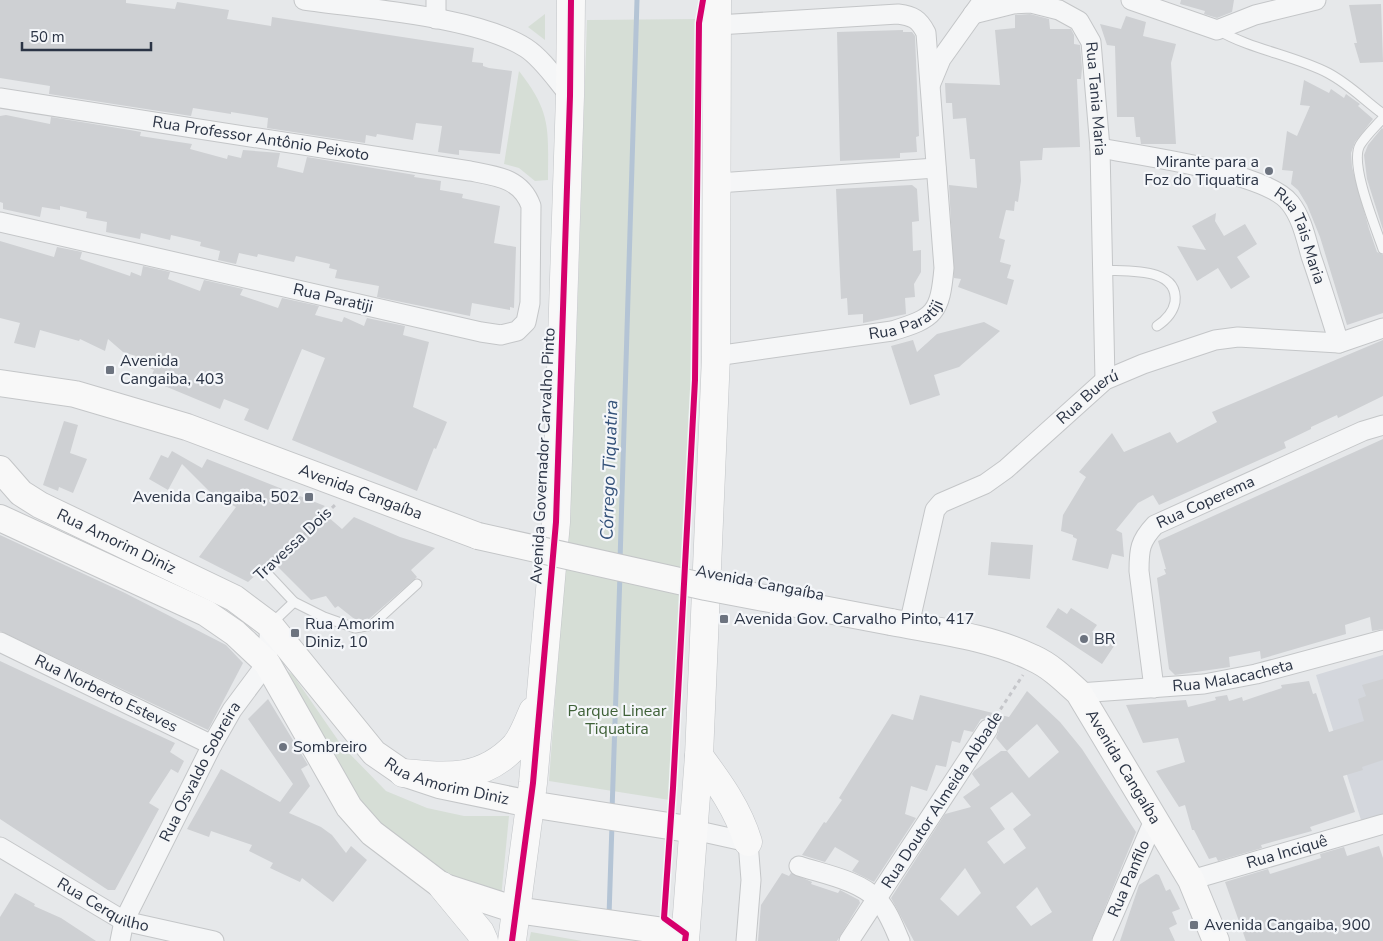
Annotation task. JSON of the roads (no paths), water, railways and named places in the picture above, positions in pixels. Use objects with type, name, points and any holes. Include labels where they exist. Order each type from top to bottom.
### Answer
[{"type":"main road","name":"Avenida Governador Carvalho Pinto","points":[[512,941],[524,910],[541,805],[540,699],[556,522],[570,96],[571,0]]},
{"type":"main road","points":[[683,937],[694,830],[699,756],[716,356],[717,12]]},
{"type":"main road","points":[[403,773],[452,777],[476,772],[496,761],[516,745],[540,699]]},
{"type":"main road","points":[[699,756],[720,784],[740,818],[748,842]]},
{"type":"main road","points":[[442,886],[480,932],[484,941]]},
{"type":"street","points":[[304,0],[436,19],[488,31],[527,49],[570,96]]},
{"type":"street","points":[[436,0],[436,19]]},
{"type":"street","points":[[1131,0],[1217,30],[1255,14],[1316,0]]},
{"type":"street","name":"Rua Tania Maria","points":[[929,89],[941,59],[978,7],[1031,3],[1059,10],[1079,21],[1091,42],[1100,148],[1105,380]]},
{"type":"street","name":"Rua Paratiji","points":[[716,356],[892,331],[918,323],[933,311],[941,296],[944,268],[926,33],[920,21],[911,15],[898,14],[717,12]]},
{"type":"street","name":"Rua Professor Antônio Peixoto","points":[[0,98],[470,171],[507,179],[518,185]]},
{"type":"street","name":"Rua Tais Maria","points":[[1100,148],[1229,174],[1257,181],[1276,189],[1290,203],[1302,225],[1339,343]]},
{"type":"street","points":[[718,183],[936,168]]},
{"type":"street","name":"Rua Paratiji","points":[[0,222],[472,330],[501,335],[517,331],[526,322],[530,303],[531,206],[527,195],[518,185]]},
{"type":"street","name":"Rua Buerú","points":[[900,624],[935,510],[941,503],[985,484],[1006,469],[1105,380],[1215,340],[1238,337],[1339,343],[1383,328]]},
{"type":"street","name":"Avenida Cangaíba","points":[[0,383],[75,394],[130,409],[186,427],[478,536],[706,586],[994,643],[1034,658],[1060,675],[1079,693],[1191,880],[1216,941]]},
{"type":"street","name":"Rua Coperema","points":[[1154,688],[1139,571],[1139,553],[1143,538],[1155,525],[1363,431],[1383,425]]},
{"type":"street","name":"Rua Amorim Diniz","points":[[0,470],[22,493],[40,505],[234,598],[270,625],[374,753],[403,773],[439,785],[541,805],[694,830],[748,842]]},
{"type":"street","name":"Rua Amorim Diniz","points":[[0,518],[206,613],[235,633],[267,663],[350,808],[372,833],[442,886],[524,910],[683,937]]},
{"type":"street","points":[[267,663],[270,625]]},
{"type":"street","name":"Rua Malacacheta","points":[[1079,693],[1204,684],[1256,674],[1383,640]]},
{"type":"street","name":"Rua Norberto Esteves","points":[[0,642],[212,745]]},
{"type":"street","name":"Rua Osvaldo Sobreira","points":[[120,941],[124,921],[212,745],[232,710],[267,663]]},
{"type":"street","name":"Rua Doutor Almeida Abbade","points":[[850,941],[988,729]]},
{"type":"street","name":"Rua Panfilo","points":[[1102,941],[1155,818]]},
{"type":"street","name":"Rua Inciquê","points":[[1191,880],[1383,824]]},
{"type":"street","points":[[746,941],[751,880],[748,842]]},
{"type":"street","name":"Rua Cerquilho","points":[[0,847],[124,921],[214,941]]},
{"type":"street","points":[[799,866],[851,884],[878,900],[889,917],[900,941]]},
{"type":"lane","points":[[1217,30],[1233,39],[1327,73],[1351,87],[1383,114]]},
{"type":"lane","points":[[1383,118],[1359,146],[1357,156],[1362,183],[1383,249]]},
{"type":"lane","points":[[1102,270],[1151,273],[1161,276],[1169,282],[1174,292],[1175,302],[1172,312],[1166,321],[1157,326]]},
{"type":"lane","points":[[265,571],[294,602],[355,628],[366,628],[372,625],[417,584]]},
{"type":"lane","points":[[270,625],[294,602]]},
{"type":"waterway","name":"Córrego Tiquatira","points":[[620,561],[637,0]]},
{"type":"waterway","name":"Córrego Tiquatira","points":[[612,811],[620,574]]},
{"type":"waterway","name":"Córrego Tiquatira","points":[[609,916],[612,824]]},
{"type":"place","name":"Mirante para a Foz do Tiquatira","points":[[1269,171]]},
{"type":"place","name":"Avenida Cangaiba, 403","points":[[110,370]]},
{"type":"place","name":"Avenida Cangaiba, 502","points":[[309,497]]},
{"type":"place","name":"Avenida Gov. Carvalho Pinto, 417","points":[[724,619]]},
{"type":"place","name":"Rua Amorim Diniz, 10","points":[[295,633]]},
{"type":"place","name":"BR","points":[[1084,639]]},
{"type":"place","name":"Sombreiro","points":[[283,747]]},
{"type":"place","name":"Avenida Cangaiba, 900","points":[[1194,925]]},
{"type":"park label","name":"Parque Linear Tiquatira","points":[[617,720]]}]
